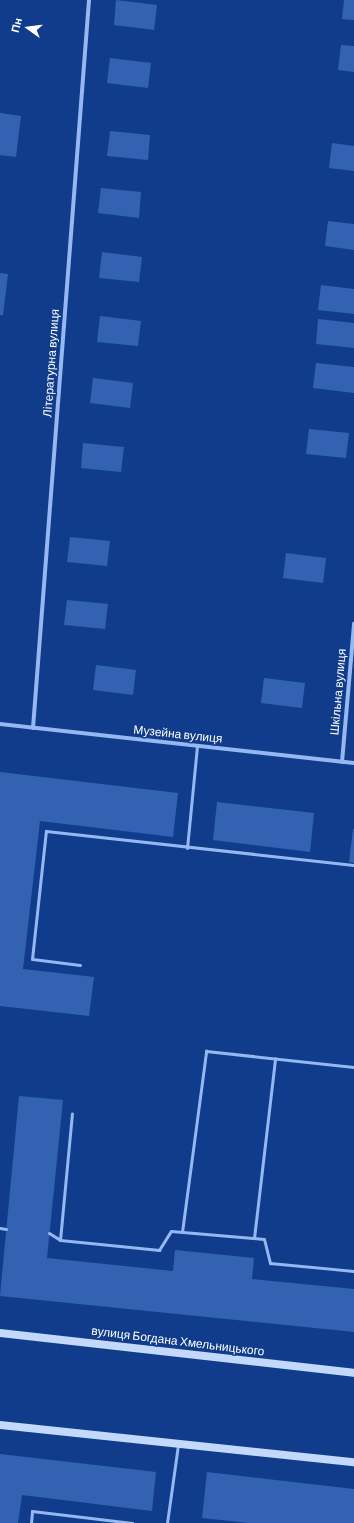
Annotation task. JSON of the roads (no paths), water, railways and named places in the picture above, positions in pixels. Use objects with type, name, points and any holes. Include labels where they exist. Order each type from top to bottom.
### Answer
[{"type":"street","name":"Літературна вулиця","points":[[33,728],[89,0]]},
{"type":"street","name":"Шкільна вулиця","points":[[342,762],[354,624]]},
{"type":"street","name":"Музейна вулиця","points":[[0,724],[354,763]]},
{"type":"street","name":"вулиця Богдана Хмельницького","points":[[0,1333],[354,1374]]},
{"type":"street","points":[[0,1425],[354,1462]]},
{"type":"lane","points":[[187,848],[197,746]]},
{"type":"lane","points":[[80,965],[32,959],[46,831],[187,848],[354,865]]},
{"type":"lane","points":[[182,1232],[206,1051],[354,1066]]},
{"type":"lane","points":[[254,1238],[275,1058]]},
{"type":"lane","points":[[60,1240],[72,1114]]},
{"type":"lane","points":[[0,1228],[6,1228]]},
{"type":"lane","points":[[49,1233],[60,1240],[159,1250],[171,1231],[264,1239],[270,1263],[354,1271]]},
{"type":"lane","points":[[167,1523],[178,1444]]},
{"type":"lane","points":[[31,1523],[32,1511],[132,1523]]}]
